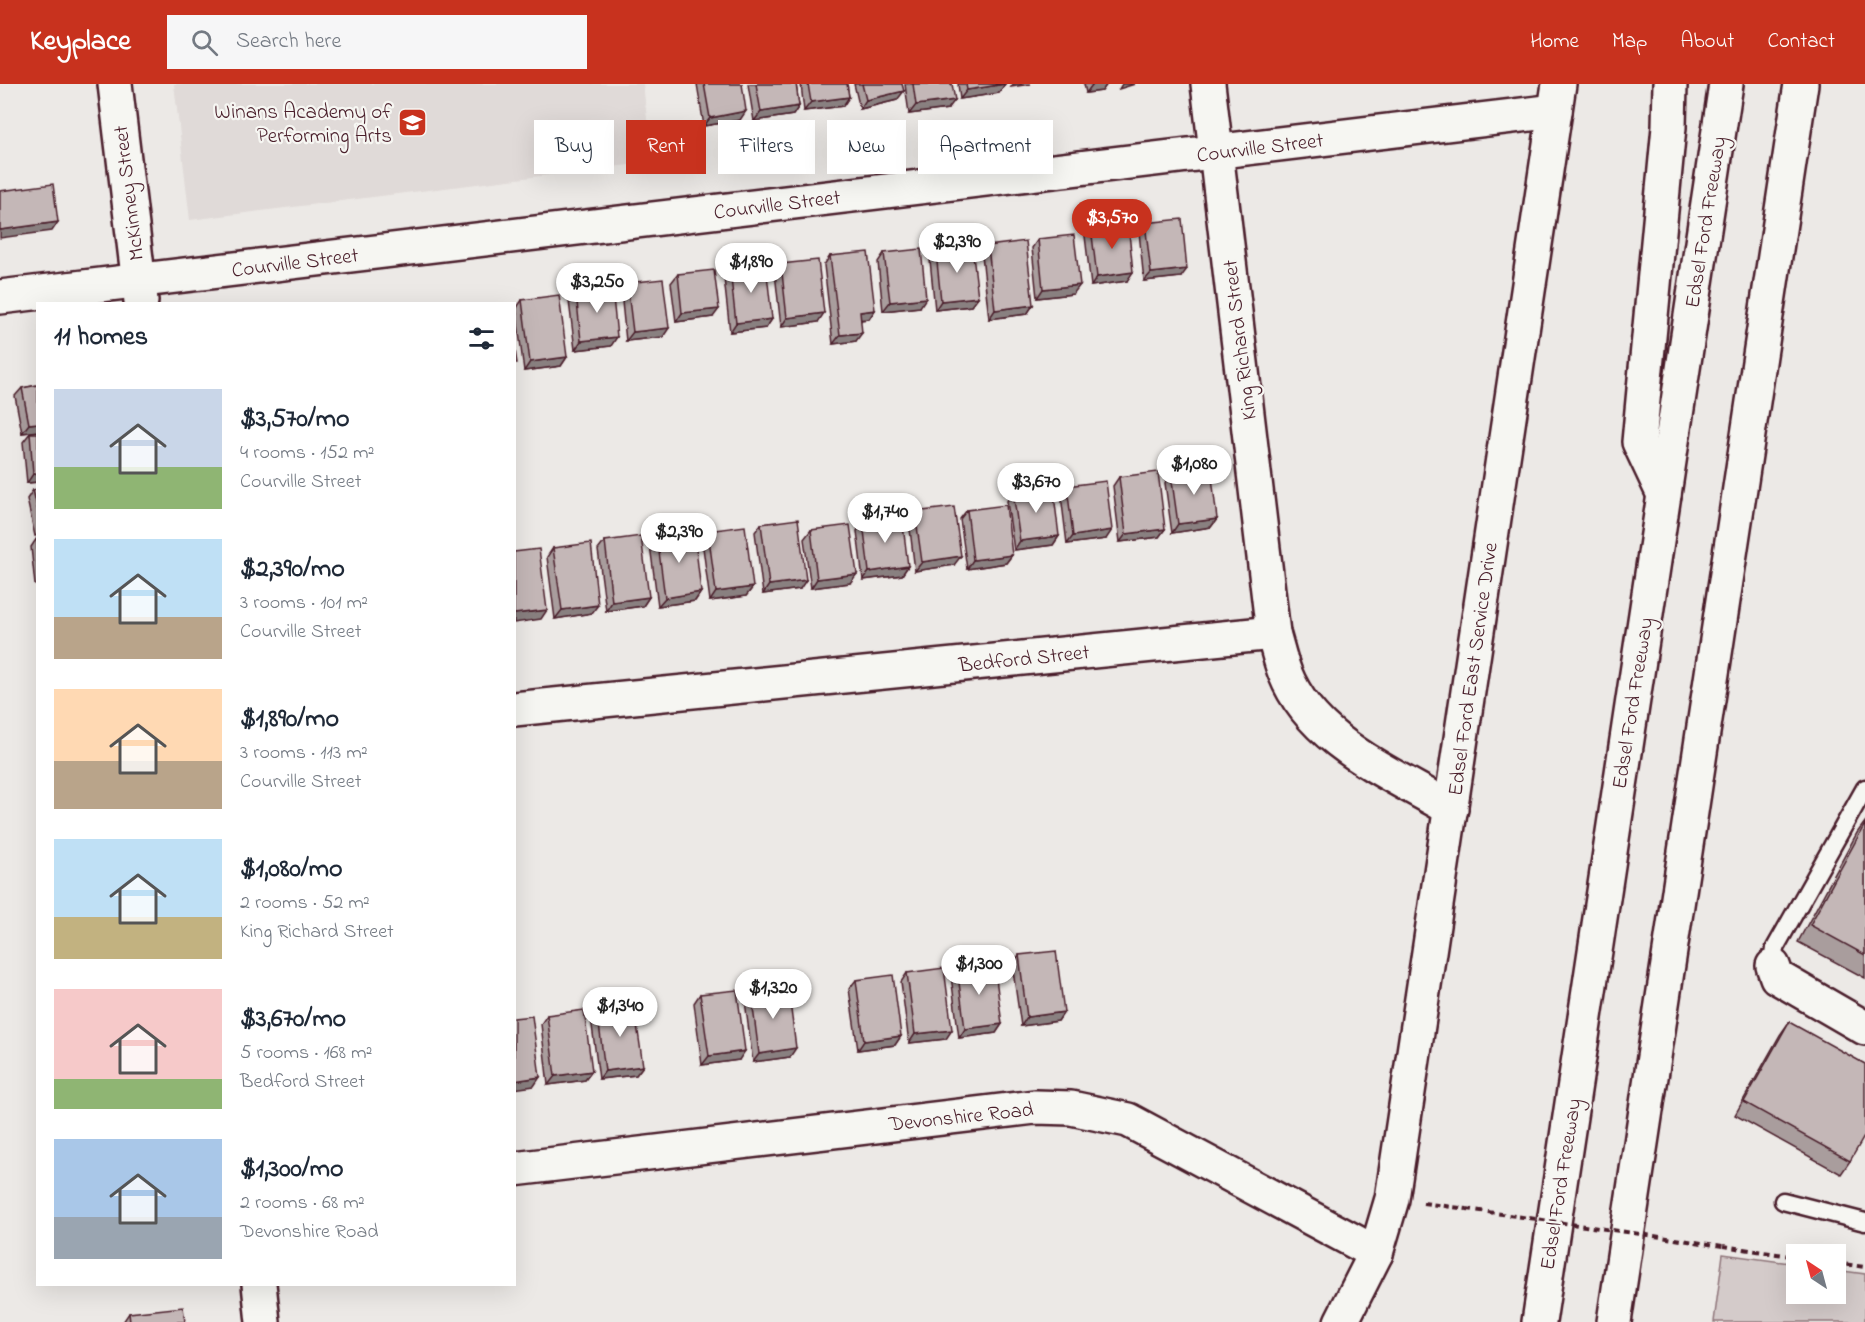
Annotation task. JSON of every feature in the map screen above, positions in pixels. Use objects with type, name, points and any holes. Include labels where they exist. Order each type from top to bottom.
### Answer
[{"type":"main road","name":"McKinney Street","points":[[115,84],[140,292]]},
{"type":"main road","name":"King Richard Street","points":[[1209,84],[1273,633]]},
{"type":"main road","points":[[1664,495],[1639,442],[1669,127],[1670,84]]},
{"type":"main road","name":"Edsel Ford Freeway","points":[[1539,1322],[1726,84]]},
{"type":"main road","points":[[1614,1322],[1801,84]]},
{"type":"main road","name":"Courville Street","points":[[0,297],[140,292],[1217,152],[1557,98]]},
{"type":"main road","name":"Edsel Ford East Service Drive","points":[[1341,1322],[1376,1253],[1392,1199],[1557,98]]},
{"type":"main road","points":[[1273,633],[1285,674],[1307,711],[1338,742],[1451,809]]},
{"type":"main road","name":"Bedford Street","points":[[516,709],[1273,633]]},
{"type":"main road","points":[[1773,966],[1777,977],[1865,1028]]},
{"type":"main road","name":"Devonshire Road","points":[[516,1169],[1035,1107],[1071,1108],[1128,1120],[1376,1253]]},
{"type":"main road","points":[[259,1286],[263,1322]]},
{"type":"lane","points":[[1773,966],[1775,948],[1865,788]]},
{"type":"lane","points":[[1783,1202],[1865,1222]]},
{"type":"path","points":[[1392,1199],[1786,1255]]},
{"type":"path","points":[[1846,1264],[1865,1267]]},
{"type":"shaded area","name":"Winans Academy of Performing Arts","points":[[174,84],[643,84],[647,120],[626,120],[626,165],[614,167],[614,120],[534,120],[534,174],[556,174],[190,220]]},
{"type":"shaded area","points":[[1723,1254],[1786,1263],[1786,1304],[1846,1304],[1846,1271],[1865,1274],[1865,1322],[1714,1322]]},
{"type":"building","points":[[704,84],[742,84],[746,111],[710,118]]},
{"type":"building","points":[[756,84],[796,84],[799,106],[761,112]]},
{"type":"building","points":[[808,84],[847,84],[849,97],[811,102]]},
{"type":"building","points":[[862,84],[902,84],[904,91],[866,100]]},
{"type":"building","points":[[913,84],[952,84],[955,100],[916,105]]},
{"type":"building","points":[[966,84],[1005,84],[967,90]]},
{"type":"building","points":[[53,184],[58,222],[0,230],[0,191]]},
{"type":"building","points":[[1182,219],[1187,269],[1151,273],[1145,223]]},
{"type":"building","points":[[1128,223],[1133,272],[1097,277],[1091,227]]},
{"type":"building","points":[[1074,235],[1080,285],[1043,289],[1038,239]]},
{"type":"building","points":[[1026,241],[1033,305],[995,310],[988,246]]},
{"type":"building","points":[[972,247],[978,297],[941,301],[936,252]]},
{"type":"building","points":[[921,249],[926,298],[890,302],[884,253]]},
{"type":"building","points":[[868,252],[875,310],[860,312],[862,333],[840,335],[830,256]]},
{"type":"building","points":[[818,260],[824,313],[787,318],[781,264]]},
{"type":"building","points":[[766,265],[772,319],[736,323],[730,269]]},
{"type":"building","points":[[714,270],[719,309],[682,313],[678,274]]},
{"type":"building","points":[[663,279],[669,328],[633,332],[627,283]]},
{"type":"building","points":[[612,287],[617,337],[581,341],[576,292]]},
{"type":"building","points":[[559,295],[567,357],[530,362],[522,300]]},
{"type":"building","points":[[36,385],[36,423],[29,424],[22,388]]},
{"type":"building","points":[[30,433],[36,433],[36,474],[33,474]]},
{"type":"building","points":[[1211,469],[1217,519],[1178,524],[1171,474]]},
{"type":"building","points":[[1158,472],[1165,529],[1126,534],[1119,477]]},
{"type":"building","points":[[1106,481],[1112,530],[1073,536],[1067,486]]},
{"type":"building","points":[[1053,487],[1059,536],[1020,541],[1013,492]]},
{"type":"building","points":[[1006,505],[1012,555],[973,560],[967,510]]},
{"type":"building","points":[[954,507],[961,556],[922,562],[915,512]]},
{"type":"building","points":[[902,517],[908,566],[869,572],[863,522]]},
{"type":"building","points":[[798,519],[806,580],[769,585],[761,524]]},
{"type":"building","points":[[850,525],[857,574],[817,579],[811,530]]},
{"type":"building","points":[[745,526],[753,587],[716,592],[708,531]]},
{"type":"building","points":[[694,531],[701,592],[665,598],[657,536]]},
{"type":"building","points":[[641,536],[649,597],[612,602],[605,541]]},
{"type":"building","points":[[591,543],[598,605],[562,610],[553,548]]},
{"type":"building","points":[[539,549],[547,610],[516,614],[516,552]]},
{"type":"building","points":[[1865,824],[1865,955],[1810,925]]},
{"type":"building","points":[[1056,951],[1064,1012],[1027,1017],[1019,955]]},
{"type":"building","points":[[994,963],[1002,1024],[965,1029],[957,967]]},
{"type":"building","points":[[944,968],[952,1030],[915,1034],[907,973]]},
{"type":"building","points":[[893,975],[901,1036],[864,1041],[856,980]]},
{"type":"building","points":[[788,987],[796,1048],[759,1054],[751,992]]},
{"type":"building","points":[[737,990],[745,1051],[709,1056],[700,994]]},
{"type":"building","points":[[634,1004],[643,1066],[605,1071],[597,1009]]},
{"type":"building","points":[[584,1010],[592,1071],[555,1076],[547,1015]]},
{"type":"building","points":[[532,1016],[540,1077],[516,1081],[516,1018]]},
{"type":"building","points":[[1789,1022],[1865,1064],[1865,1135],[1850,1161],[1744,1102]]},
{"type":"building","points":[[183,1307],[185,1322],[130,1322],[129,1313]]},
{"type":"place","name":"Winans Academy of Performing Arts","points":[[413,123]]}]
